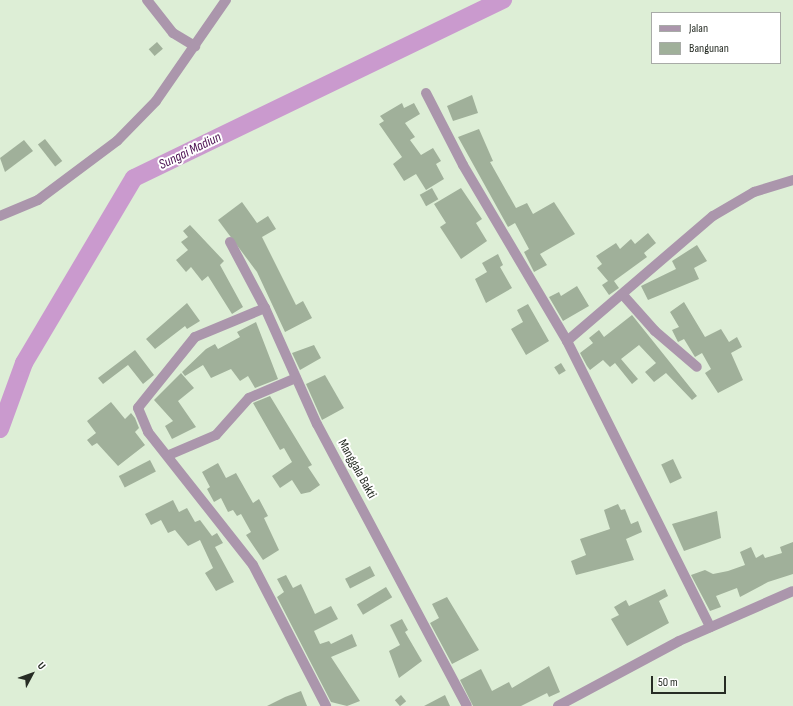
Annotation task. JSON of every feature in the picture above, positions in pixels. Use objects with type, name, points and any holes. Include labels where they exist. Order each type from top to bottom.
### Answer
[{"type":"street","points":[[147,0],[173,33],[195,46]]},
{"type":"street","points":[[0,216],[38,200],[117,141],[156,101],[226,0]]},
{"type":"street","points":[[426,93],[463,165],[567,341],[710,627]]},
{"type":"street","points":[[567,341],[733,202],[793,180]]},
{"type":"street","name":"Manggala Bakti","points":[[230,242],[265,308],[296,378],[467,706]]},
{"type":"street","points":[[623,295],[655,331],[697,367]]},
{"type":"street","points":[[265,308],[195,337],[141,402],[138,408],[148,432],[169,455],[253,565],[326,706]]},
{"type":"street","points":[[169,455],[216,435],[249,398],[296,378]]},
{"type":"street","points":[[558,706],[710,627],[793,591]]},
{"type":"building","points":[[157,42],[163,49],[155,56],[149,49]]},
{"type":"building","points":[[472,95],[478,113],[453,121],[447,106]]},
{"type":"building","points":[[402,103],[404,108],[414,103],[420,114],[405,123],[415,137],[410,140],[421,155],[433,148],[441,161],[436,164],[444,179],[426,190],[416,174],[404,181],[393,164],[402,157],[379,124],[384,121],[380,116]]},
{"type":"building","points":[[479,129],[493,161],[490,162],[516,208],[527,203],[533,214],[554,202],[575,234],[540,254],[547,265],[534,272],[524,252],[529,249],[515,223],[508,227],[458,137]]},
{"type":"building","points":[[45,139],[62,161],[55,167],[38,145]]},
{"type":"building","points":[[24,140],[33,151],[5,172],[0,158]]},
{"type":"building","points":[[432,188],[438,199],[426,206],[420,195]]},
{"type":"building","points":[[461,188],[482,219],[476,223],[487,241],[461,259],[440,227],[446,223],[434,204]]},
{"type":"building","points":[[242,202],[257,223],[268,216],[276,229],[262,237],[296,305],[303,301],[312,318],[285,332],[257,272],[218,220]]},
{"type":"building","points":[[190,225],[224,261],[220,265],[243,307],[232,314],[208,276],[202,281],[191,267],[186,272],[176,260],[188,250],[181,242],[188,237],[183,231]]},
{"type":"building","points":[[648,233],[656,243],[644,253],[647,257],[614,281],[619,288],[609,295],[602,285],[608,281],[597,268],[602,264],[596,256],[616,243],[620,249],[631,239],[635,244]]},
{"type":"building","points":[[697,245],[707,261],[694,268],[699,279],[648,300],[641,286],[676,269],[672,261]]},
{"type":"building","points":[[498,254],[503,265],[500,267],[512,288],[486,303],[475,279],[487,272],[482,263]]},
{"type":"building","points":[[577,286],[589,306],[563,321],[549,297],[559,292],[561,296]]},
{"type":"building","points":[[684,302],[705,337],[721,329],[729,342],[737,337],[742,347],[731,353],[743,380],[718,393],[705,373],[711,369],[702,353],[695,357],[684,339],[678,342],[672,330],[679,327],[670,312]]},
{"type":"building","points":[[187,303],[200,321],[187,329],[185,326],[155,349],[146,339]]},
{"type":"building","points":[[528,304],[549,341],[526,355],[511,329],[523,322],[517,310]]},
{"type":"building","points":[[632,315],[697,396],[692,400],[666,373],[654,382],[645,372],[656,363],[639,345],[621,359],[638,379],[632,384],[615,363],[610,367],[603,360],[590,370],[587,366],[580,353],[593,343],[589,338],[599,330],[604,337]]},
{"type":"building","points":[[256,322],[278,379],[255,388],[248,376],[240,381],[231,369],[211,378],[203,365],[185,376],[182,372],[206,349],[215,344],[218,349],[240,337],[237,332]]},
{"type":"building","points":[[314,345],[321,358],[300,370],[292,353]]},
{"type":"building","points":[[135,350],[154,375],[143,384],[128,365],[103,384],[98,378]]},
{"type":"building","points":[[561,363],[566,371],[559,375],[554,367]]},
{"type":"building","points":[[181,373],[194,388],[178,401],[196,427],[172,439],[165,426],[173,421],[154,400]]},
{"type":"building","points":[[325,375],[344,408],[322,420],[306,384]]},
{"type":"building","points":[[270,396],[312,465],[308,467],[320,485],[310,492],[301,494],[292,480],[280,488],[272,476],[292,462],[284,448],[280,450],[253,403]]},
{"type":"building","points":[[111,402],[125,419],[131,413],[135,418],[139,428],[135,432],[145,445],[118,466],[97,443],[92,446],[87,440],[96,433],[87,421]]},
{"type":"building","points":[[673,459],[682,478],[670,484],[661,464]]},
{"type":"building","points":[[150,460],[156,472],[125,487],[119,476]]},
{"type":"building","points":[[218,463],[226,478],[236,473],[253,503],[259,499],[268,516],[264,518],[279,550],[263,560],[246,535],[251,532],[241,514],[237,516],[233,510],[228,512],[221,498],[214,502],[207,489],[210,487],[202,472]]},
{"type":"building","points":[[173,500],[179,512],[187,508],[195,522],[200,520],[212,536],[217,533],[223,543],[215,547],[234,582],[216,591],[205,573],[213,568],[200,540],[188,546],[175,530],[168,533],[161,520],[151,525],[145,514]]},
{"type":"building","points":[[618,504],[621,510],[625,509],[631,524],[638,521],[642,532],[626,539],[634,560],[576,575],[571,561],[586,555],[580,539],[610,529],[604,510]]},
{"type":"building","points":[[717,511],[721,538],[684,551],[672,524]]},
{"type":"building","points":[[793,542],[793,574],[768,582],[740,597],[737,588],[716,596],[721,607],[710,611],[691,575],[705,570],[713,574],[745,565],[740,552],[751,547],[756,558],[763,554],[765,558],[782,553],[780,547]]},
{"type":"building","points":[[370,566],[375,576],[350,589],[345,579]]},
{"type":"building","points":[[286,575],[293,588],[301,584],[315,614],[331,606],[338,619],[314,631],[320,644],[329,641],[331,644],[352,634],[357,646],[331,657],[360,701],[347,706],[331,702],[277,597],[284,592],[277,579]]},
{"type":"building","points":[[386,587],[392,597],[363,615],[357,605]]},
{"type":"building","points":[[665,589],[668,596],[659,601],[669,623],[627,646],[611,619],[619,615],[614,607],[626,600],[629,606]]},
{"type":"building","points":[[447,597],[479,650],[452,664],[430,623],[439,618],[432,604]]},
{"type":"building","points":[[402,619],[408,630],[405,632],[422,661],[399,678],[389,651],[400,645],[390,625]]},
{"type":"building","points":[[549,666],[560,692],[549,697],[547,693],[521,706],[473,706],[460,680],[481,669],[492,691],[509,682],[512,688]]},
{"type":"building","points":[[301,691],[307,706],[267,706],[285,697]]},
{"type":"building","points":[[401,695],[406,701],[400,706],[395,700]]},
{"type":"building","points":[[445,695],[450,706],[424,706]]},
{"type":"waterway","name":"Sungai Madiun","points":[[0,429],[24,363],[134,178],[503,0]]}]
